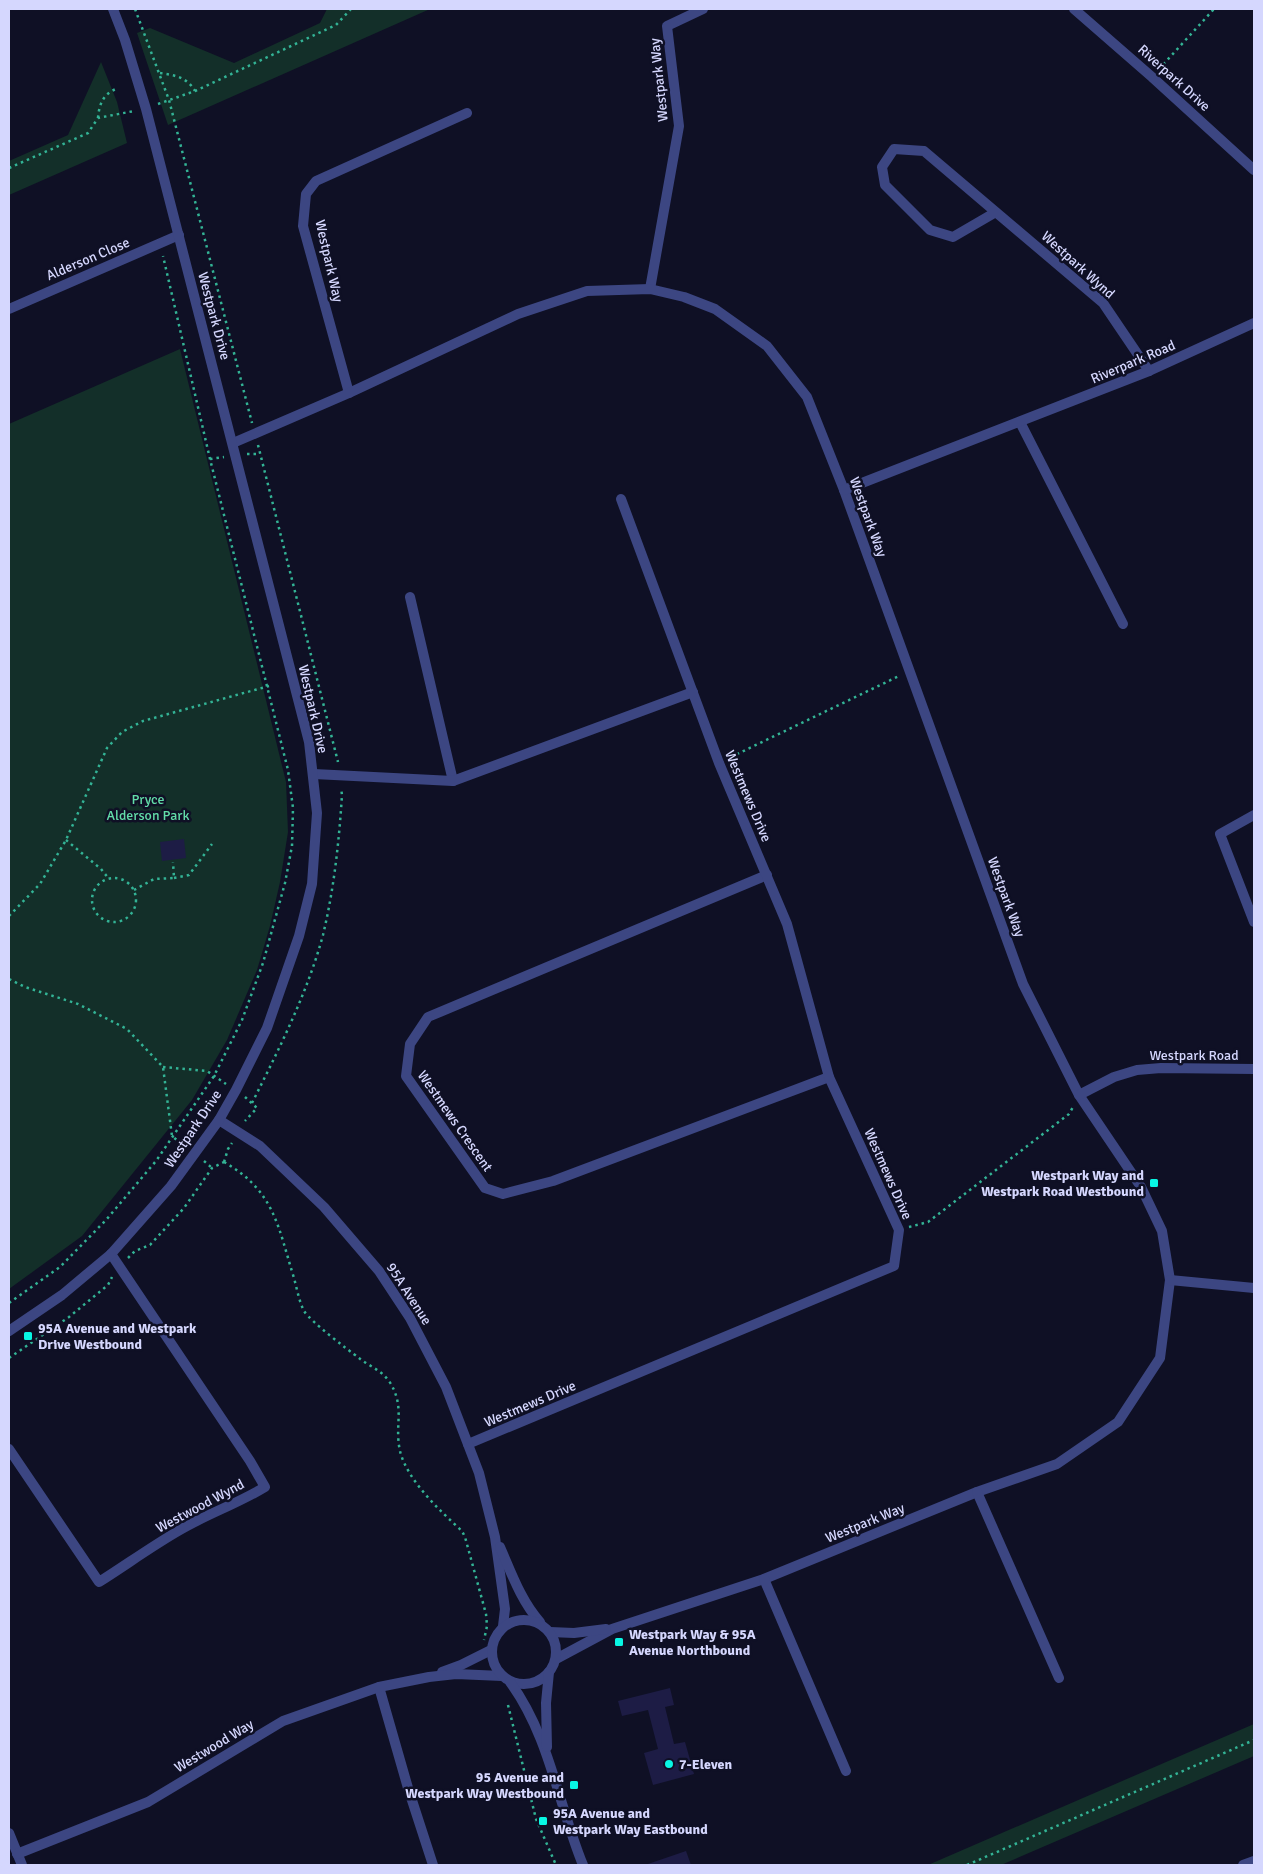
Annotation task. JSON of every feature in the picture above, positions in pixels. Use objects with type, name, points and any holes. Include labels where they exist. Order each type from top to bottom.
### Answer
[{"type":"street","name":"Westpark Drive","points":[[9,1331],[62,1296],[111,1254],[171,1186],[219,1120],[266,1028],[299,936],[312,884],[317,813],[309,742],[146,109],[125,40],[113,9]]},
{"type":"street","name":"Westpark Way","points":[[650,289],[678,126],[667,26],[703,9]]},
{"type":"street","name":"Riverpark Drive","points":[[1074,9],[1254,170]]},
{"type":"street","name":"Westpark Way","points":[[349,393],[304,226],[306,194],[316,181],[467,113]]},
{"type":"street","name":"Westpark Wynd","points":[[996,212],[953,237],[930,230],[885,185],[882,167],[894,149],[924,151],[996,212],[1103,303],[1149,371]]},
{"type":"street","name":"Alderson Close","points":[[9,309],[179,235]]},
{"type":"street","name":"Westpark Way","points":[[233,443],[349,393],[518,314],[587,291],[650,289],[684,297],[715,308],[767,346],[807,397],[844,490],[1023,984],[1079,1095],[1141,1187],[1162,1231],[1170,1280],[1160,1358],[1118,1422],[1058,1464],[977,1492],[764,1578],[612,1629],[556,1659]]},
{"type":"street","name":"Riverpark Road","points":[[844,490],[1149,371],[1254,323]]},
{"type":"street","points":[[1020,422],[1124,624]]},
{"type":"street","name":"Westmews Drive","points":[[468,1444],[894,1266],[899,1230],[829,1077],[787,924],[719,763],[621,499]]},
{"type":"street","points":[[410,597],[452,781]]},
{"type":"street","points":[[314,774],[452,781],[693,692]]},
{"type":"street","points":[[1254,815],[1220,834],[1254,922]]},
{"type":"street","name":"Westmews Crescent","points":[[767,875],[428,1017],[410,1044],[406,1076],[485,1188],[503,1194],[553,1182],[829,1077]]},
{"type":"street","name":"Westpark Road","points":[[1079,1095],[1114,1077],[1137,1070],[1160,1068],[1254,1069]]},
{"type":"street","name":"95A Avenue","points":[[219,1120],[260,1146],[324,1207],[379,1271],[410,1318],[442,1378],[480,1473],[495,1537],[505,1609],[503,1626]]},
{"type":"street","name":"Westwood Wynd","points":[[9,1449],[99,1582],[180,1530],[210,1514],[240,1502],[265,1487],[250,1461],[111,1254]]},
{"type":"street","points":[[1170,1280],[1254,1288]]},
{"type":"street","points":[[977,1492],[1059,1678]]},
{"type":"street","name":"95A Avenue","points":[[495,1537],[526,1604],[547,1630]]},
{"type":"street","points":[[764,1578],[846,1771]]},
{"type":"street","points":[[548,1753],[546,1702],[549,1672],[556,1659],[557,1649],[547,1630],[530,1620],[519,1619],[503,1626],[497,1634],[491,1650],[492,1661],[497,1671],[521,1696],[548,1753],[572,1839],[583,1865]]},
{"type":"street","name":"Westpark Way","points":[[547,1630],[562,1633],[612,1629]]},
{"type":"street","name":"Westwood Way","points":[[429,1677],[461,1665],[491,1650]]},
{"type":"street","points":[[506,1679],[525,1685],[536,1682],[549,1672]]},
{"type":"street","name":"Westwood Way","points":[[17,1854],[148,1802],[283,1721],[380,1687],[429,1677],[456,1674],[506,1679]]},
{"type":"street","points":[[380,1687],[408,1788],[433,1865]]},
{"type":"street","points":[[9,1833],[22,1865]]},
{"type":"street","points":[[1243,1865],[1254,1861]]},
{"type":"path","points":[[98,118],[146,109],[195,90],[336,24],[350,9]]},
{"type":"path","points":[[1152,77],[1214,9]]},
{"type":"path","points":[[160,72],[179,76],[191,84],[195,90]]},
{"type":"path","points":[[9,168],[88,133],[98,118],[99,106],[108,92],[116,89]]},
{"type":"path","points":[[9,1303],[60,1267],[100,1226],[156,1161],[214,1076],[242,1020],[264,963],[285,883],[292,846],[293,808],[288,770],[210,459],[160,243]]},
{"type":"path","points":[[719,763],[909,671]]},
{"type":"path","points":[[9,916],[40,884],[66,840],[107,748],[122,732],[143,721],[268,686]]},
{"type":"path","points":[[66,840],[109,879]]},
{"type":"path","points":[[134,890],[154,879],[174,878],[189,874],[212,844]]},
{"type":"path","points":[[173,862],[174,878]]},
{"type":"path","points":[[109,879],[124,880],[134,890],[136,905],[128,917],[115,922],[101,918],[93,907],[94,892],[103,881],[109,879]]},
{"type":"path","points":[[9,979],[25,987],[78,1004],[127,1029],[163,1067],[172,1136],[212,1168]]},
{"type":"path","points":[[163,1067],[207,1072],[236,1090],[252,1103]]},
{"type":"path","points":[[899,1230],[928,1222],[1069,1114],[1079,1095]]},
{"type":"path","points":[[224,1162],[242,1172],[270,1206],[304,1311],[360,1359],[383,1373],[390,1382],[399,1405],[398,1433],[404,1464],[416,1482],[462,1531],[465,1537],[486,1614],[487,1626],[484,1640],[480,1644]]},
{"type":"path","points":[[506,1699],[536,1819],[556,1865]]},
{"type":"path","points":[[967,1865],[1254,1740]]},
{"type":"green space","points":[[327,9],[430,9],[168,125],[137,33],[150,28],[234,63],[320,23]]},
{"type":"green space","points":[[101,62],[117,102],[127,143],[9,195],[9,161],[68,135]]},
{"type":"green space","name":"Pryce Alderson Park","points":[[180,349],[286,782],[288,832],[280,882],[257,970],[227,1040],[192,1100],[82,1236],[9,1289],[9,424]]},
{"type":"green space","points":[[1254,1724],[1254,1756],[1001,1865],[928,1865]]},
{"type":"building","points":[[184,839],[186,858],[162,861],[160,842]]},
{"type":"building","points":[[670,1688],[674,1705],[665,1707],[674,1744],[685,1742],[694,1774],[653,1785],[644,1753],[658,1749],[648,1710],[622,1716],[618,1701]]},
{"type":"building","points":[[686,1851],[691,1865],[645,1865]]},
{"type":"place","name":"Westpark Way and Westpark Road Westbound","points":[[1154,1183]]},
{"type":"place","name":"95A Avenue and Westpark Drive Westbound","points":[[28,1336]]},
{"type":"place","name":"Westpark Way & 95A Avenue Northbound","points":[[619,1642]]},
{"type":"place","name":"7-Eleven","points":[[669,1764]]},
{"type":"place","name":"95 Avenue and Westpark Way Westbound","points":[[574,1785]]},
{"type":"place","name":"95A Avenue and Westpark Way Eastbound","points":[[543,1821]]}]
